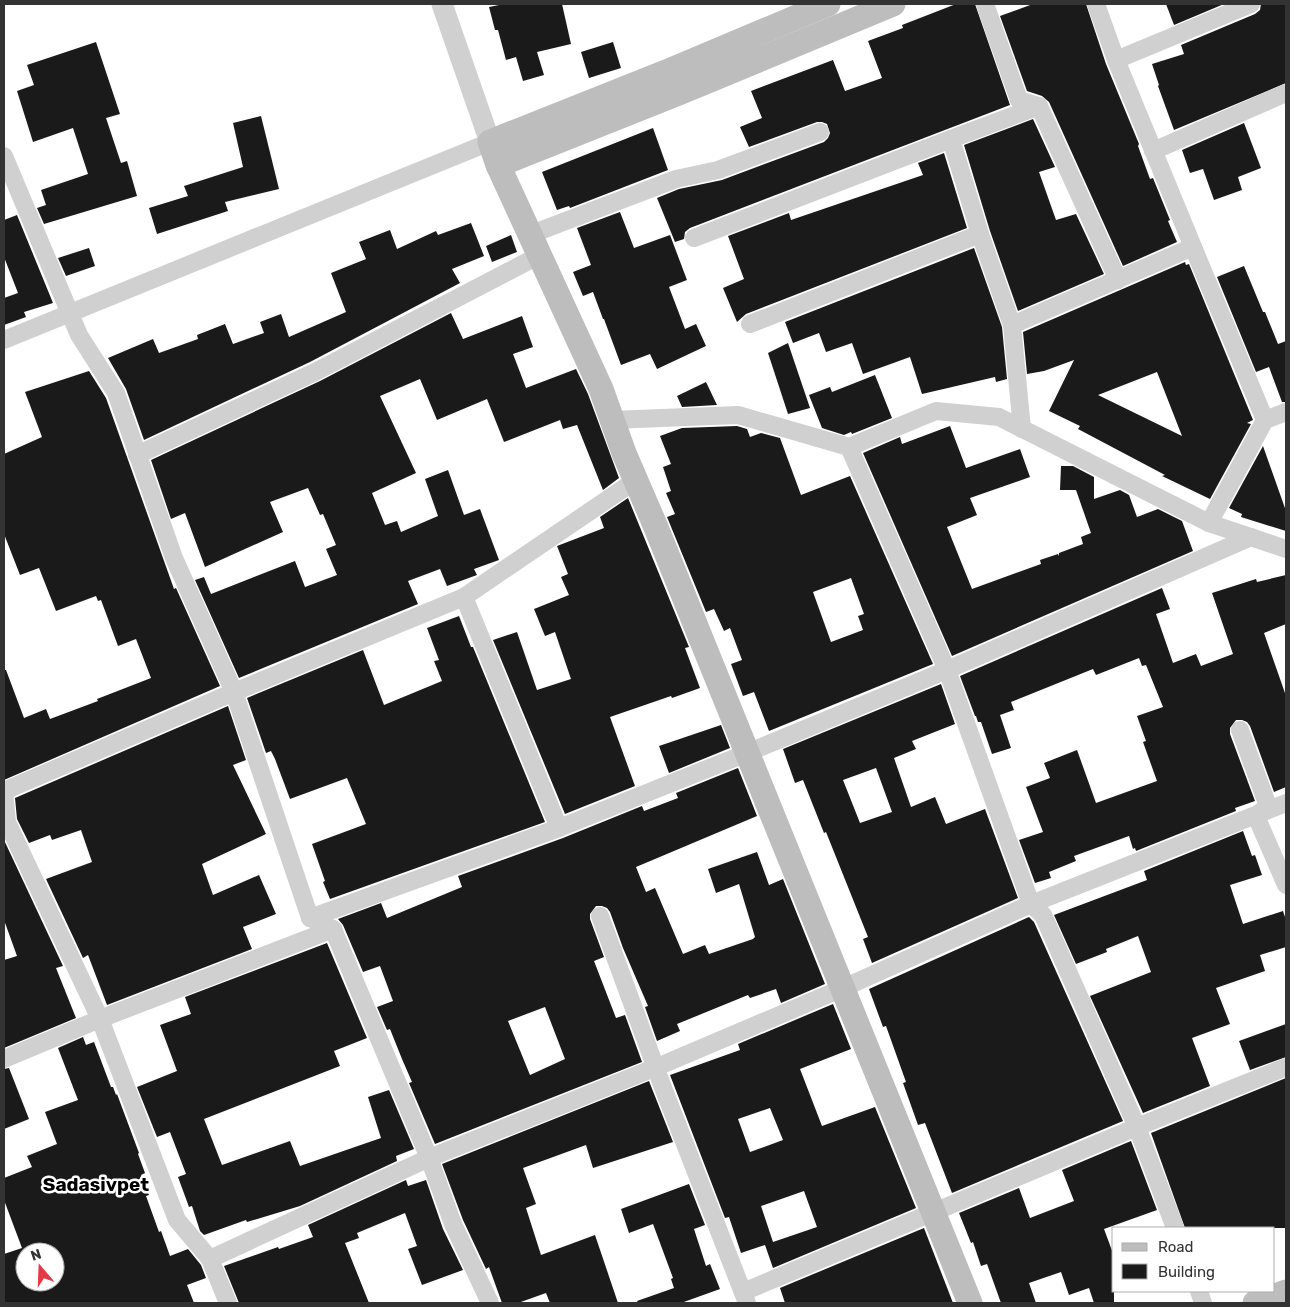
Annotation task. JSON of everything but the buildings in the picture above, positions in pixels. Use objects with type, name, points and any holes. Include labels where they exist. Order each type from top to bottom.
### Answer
[{"type":"main road","points":[[494,153],[671,70],[828,4]]},
{"type":"main road","points":[[494,153],[679,93],[893,4]]},
{"type":"main road","points":[[494,153],[534,245],[601,389],[611,420],[970,1303]]},
{"type":"main road","points":[[1255,1303],[1286,1292]]},
{"type":"street","points":[[4,340],[70,313],[494,153],[442,4]]},
{"type":"street","points":[[985,4],[1019,100],[1040,106],[1118,280]]},
{"type":"street","points":[[1096,4],[1116,60],[1265,420]]},
{"type":"street","points":[[1116,60],[1251,4]]},
{"type":"street","points":[[1153,150],[1286,93]]},
{"type":"street","points":[[694,238],[1040,106]]},
{"type":"street","points":[[137,455],[315,372],[534,245],[676,179],[718,170],[820,132]]},
{"type":"street","points":[[951,139],[980,234],[1012,325],[1022,429]]},
{"type":"street","points":[[4,156],[79,335],[116,393],[174,558],[234,692],[310,918],[333,929],[429,1158],[453,1224],[490,1303]]},
{"type":"street","points":[[750,324],[980,234]]},
{"type":"street","points":[[1012,325],[1193,247]]},
{"type":"street","points":[[611,420],[738,415],[849,447],[936,411],[998,417],[1209,522],[1286,549]]},
{"type":"street","points":[[1209,522],[1265,420],[1286,412]]},
{"type":"street","points":[[849,447],[947,670],[1031,904],[1044,915],[1137,1127],[1175,1227]]},
{"type":"street","points":[[228,1303],[210,1259],[177,1220],[100,1019],[7,822],[4,792],[234,692],[464,597],[636,480]]},
{"type":"street","points":[[310,918],[559,828],[747,753],[947,670],[1251,537]]},
{"type":"street","points":[[464,597],[559,828]]},
{"type":"street","points":[[1240,730],[1268,806],[1256,816]]},
{"type":"street","points":[[210,1259],[429,1158],[657,1067],[843,988],[1031,904],[1286,803]]},
{"type":"street","points":[[1256,816],[1286,885]]},
{"type":"street","points":[[600,916],[657,1067],[662,1085],[745,1298],[933,1213],[1137,1127],[1286,1067]]},
{"type":"street","points":[[4,1059],[100,1019],[333,929]]},
{"type":"district","name":"Sadasivpet","points":[[96,1184]]}]
